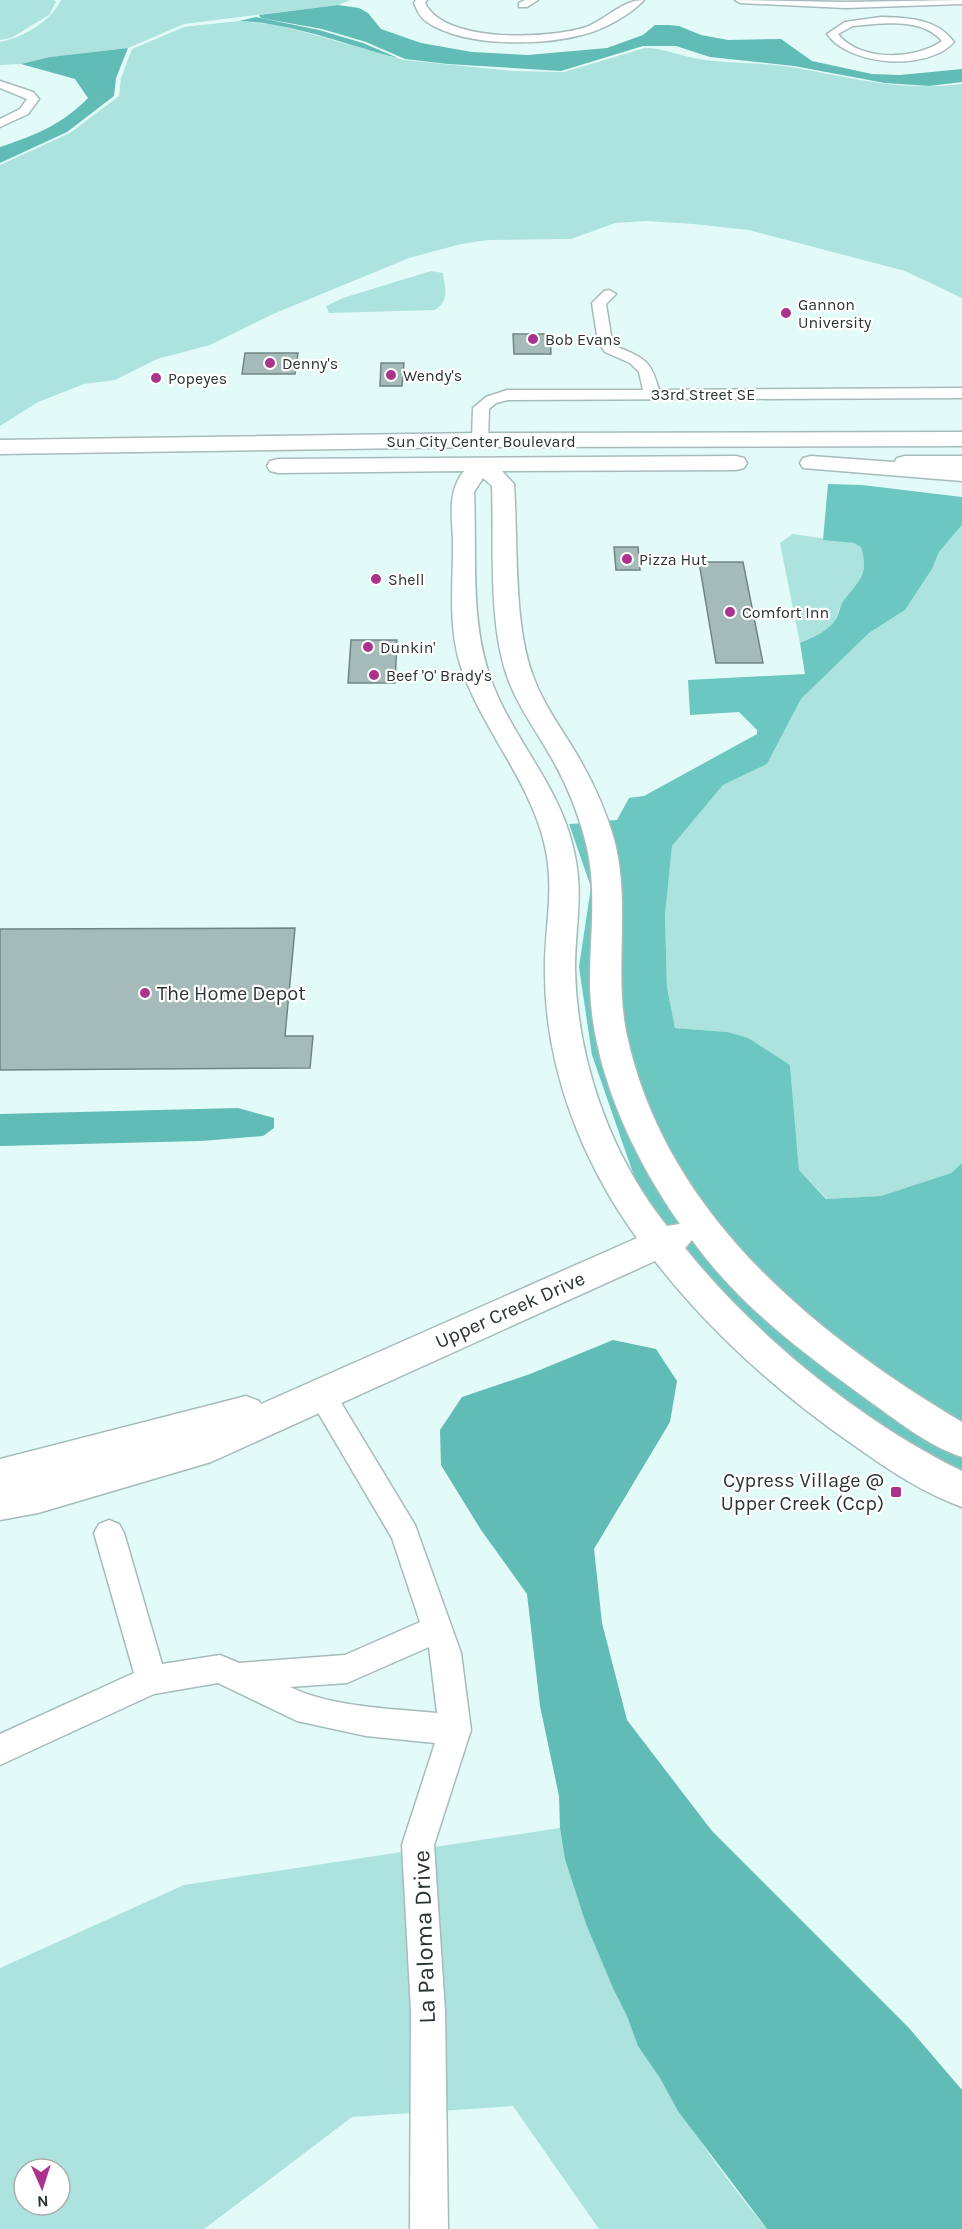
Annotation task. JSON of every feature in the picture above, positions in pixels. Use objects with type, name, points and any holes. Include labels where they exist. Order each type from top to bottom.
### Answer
[{"type":"main road","name":"Sun City Center Boulevard","points":[[252,466],[481,452],[962,439]]},
{"type":"main road","name":"Sun City Center Boulevard","points":[[0,447],[271,444],[753,463]]},
{"type":"main road","points":[[0,466],[25,456],[211,454],[271,444]]},
{"type":"main road","points":[[481,452],[503,484],[506,595],[516,664],[536,708],[569,764],[589,804],[603,855],[607,902],[604,972],[610,1031],[624,1083],[660,1163],[700,1226],[761,1295],[823,1347],[926,1421],[962,1442]]},
{"type":"main road","points":[[481,452],[463,492],[466,628],[473,665],[490,706],[539,790],[558,838],[565,875],[565,912],[560,963],[561,1001],[574,1075],[590,1126],[623,1188],[658,1244],[741,1334],[805,1389],[900,1456],[962,1490]]},
{"type":"main road","points":[[788,463],[962,463]]},
{"type":"main road","points":[[811,463],[962,474]]},
{"type":"main road","name":"Upper Creek Drive","points":[[0,1503],[38,1496],[197,1451],[700,1226]]},
{"type":"main road","name":"Upper Creek Drive","points":[[0,1476],[321,1394]]},
{"type":"street","points":[[422,0],[419,3],[430,20],[446,27],[467,33],[523,39],[558,37],[587,30],[605,22],[639,0]]},
{"type":"street","points":[[744,3],[871,4],[962,1]]},
{"type":"street","points":[[871,4],[881,20]]},
{"type":"street","points":[[881,20],[906,21],[928,26],[944,34],[948,42],[941,50],[924,55],[891,57],[850,50],[836,43],[832,34],[840,27],[857,22],[881,20]]},
{"type":"street","points":[[0,84],[29,94],[33,99],[24,112],[0,123]]},
{"type":"street","points":[[609,294],[599,303],[605,342],[610,349],[635,360],[646,370],[652,394]]},
{"type":"street","name":"33rd Street SE","points":[[481,452],[480,408],[491,400],[507,395],[962,393]]},
{"type":"street","name":"La Paloma Drive","points":[[321,1394],[405,1534],[446,1653],[454,1730],[418,1845],[428,2011],[429,2229]]},
{"type":"street","points":[[109,1533],[152,1680]]},
{"type":"street","points":[[238,1677],[347,1669],[438,1629]]},
{"type":"street","points":[[0,1750],[152,1680],[220,1669],[297,1706],[366,1720],[454,1730]]},
{"type":"shaded area","points":[[0,0],[54,0],[56,2],[49,15],[11,38],[0,40]]},
{"type":"shaded area","points":[[61,0],[350,0],[338,5],[184,24],[128,48],[0,65],[0,42],[27,32],[43,22]]},
{"type":"shaded area","points":[[338,5],[359,8],[368,13],[381,29],[421,43],[472,52],[528,55],[607,48],[643,35],[655,25],[669,25],[679,26],[701,35],[728,40],[781,39],[812,61],[872,74],[900,75],[962,69],[962,82],[929,86],[885,83],[794,66],[710,57],[676,46],[643,46],[561,71],[448,64],[405,59],[366,42],[322,29],[261,18],[259,15]]},
{"type":"shaded area","points":[[256,17],[319,30],[363,43],[398,58],[300,30],[239,21]]},
{"type":"shaded area","points":[[239,21],[279,25],[404,60],[513,71],[564,72],[645,48],[659,49],[699,59],[779,65],[896,85],[962,84],[962,298],[905,271],[749,230],[647,221],[615,223],[571,239],[488,240],[461,244],[409,258],[273,314],[210,345],[157,359],[115,380],[84,384],[38,402],[0,426],[0,165],[70,133],[119,96],[121,78],[132,49],[184,27]]},
{"type":"shaded area","points":[[128,48],[116,78],[114,96],[67,132],[0,163],[0,147],[58,122],[88,98],[75,79],[21,64],[50,57]]},
{"type":"shaded area","points":[[431,271],[443,273],[445,289],[445,298],[435,310],[329,313],[326,306],[343,298]]},
{"type":"shaded area","points":[[828,484],[862,485],[962,497],[962,525],[939,552],[932,569],[905,610],[869,633],[801,699],[767,764],[723,785],[672,846],[665,916],[667,987],[675,1028],[727,1032],[748,1038],[790,1065],[799,1170],[826,1199],[881,1196],[951,1173],[962,1163],[962,1429],[932,1412],[769,1289],[670,1160],[633,1081],[620,1031],[603,821],[617,820],[629,798],[644,796],[757,734],[757,730],[739,712],[690,715],[688,680],[805,674],[800,643],[831,626],[843,602],[859,581],[864,564],[861,547],[854,543],[823,540]]},
{"type":"shaded area","points":[[962,525],[962,1163],[951,1173],[881,1196],[827,1199],[799,1170],[790,1065],[727,1032],[675,1028],[667,987],[665,916],[672,846],[723,785],[767,764],[801,699],[869,633],[905,610],[932,569],[939,552]]},
{"type":"shaded area","points":[[793,534],[854,543],[861,546],[864,564],[862,576],[842,604],[835,621],[821,632],[800,643],[780,543]]},
{"type":"shaded area","points":[[585,823],[594,855],[594,972],[684,1221],[663,1230],[641,1196],[592,1055],[579,967],[591,887],[569,824]]},
{"type":"shaded area","points":[[238,1108],[274,1118],[274,1128],[263,1136],[201,1141],[0,1146],[0,1114]]},
{"type":"shaded area","points":[[697,1238],[962,1454],[962,1478],[802,1372],[676,1247]]},
{"type":"shaded area","points":[[613,1340],[656,1349],[677,1381],[670,1422],[594,1549],[602,1623],[627,1720],[712,1831],[909,2028],[962,2090],[962,2229],[767,2229],[678,2111],[660,2078],[638,2046],[586,1924],[565,1859],[560,1828],[559,1796],[540,1706],[527,1594],[481,1530],[441,1465],[440,1430],[462,1397],[530,1374]]},
{"type":"shaded area","points":[[560,1828],[571,1875],[585,1919],[632,2025],[671,2096],[693,2130],[716,2164],[767,2229],[599,2229],[513,2106],[352,2117],[204,2229],[0,2229],[0,1968],[184,1885]]},
{"type":"building","name":"Bob Evans","points":[[513,334],[550,334],[551,354],[514,354]]},
{"type":"building","name":"Denny's","points":[[245,353],[298,353],[295,374],[242,374]]},
{"type":"building","name":"Wendy's","points":[[381,363],[404,363],[402,386],[380,386]]},
{"type":"building","name":"Pizza Hut","points":[[614,547],[638,547],[640,570],[616,570]]},
{"type":"building","name":"Comfort Inn","points":[[699,562],[743,562],[763,663],[716,663]]},
{"type":"building","points":[[351,640],[397,640],[395,683],[348,683]]},
{"type":"building","name":"The Home Depot","points":[[295,928],[285,1036],[313,1036],[310,1068],[0,1070],[0,929]]},
{"type":"place","name":"Gannon University","points":[[786,313]]},
{"type":"place","name":"Bob Evans","points":[[533,339]]},
{"type":"place","name":"Denny's","points":[[270,363]]},
{"type":"place","name":"Wendy's","points":[[391,375]]},
{"type":"place","name":"Popeyes","points":[[156,378]]},
{"type":"place","name":"Pizza Hut","points":[[627,559]]},
{"type":"place","name":"Shell","points":[[376,579]]},
{"type":"place","name":"Comfort Inn","points":[[730,612]]},
{"type":"place","name":"Dunkin'","points":[[368,647]]},
{"type":"place","name":"Beef 'O' Brady's","points":[[374,675]]},
{"type":"place","name":"The Home Depot","points":[[145,993]]},
{"type":"place","name":"Cypress Village @ Upper Creek (Ccp)","points":[[896,1492]]}]
